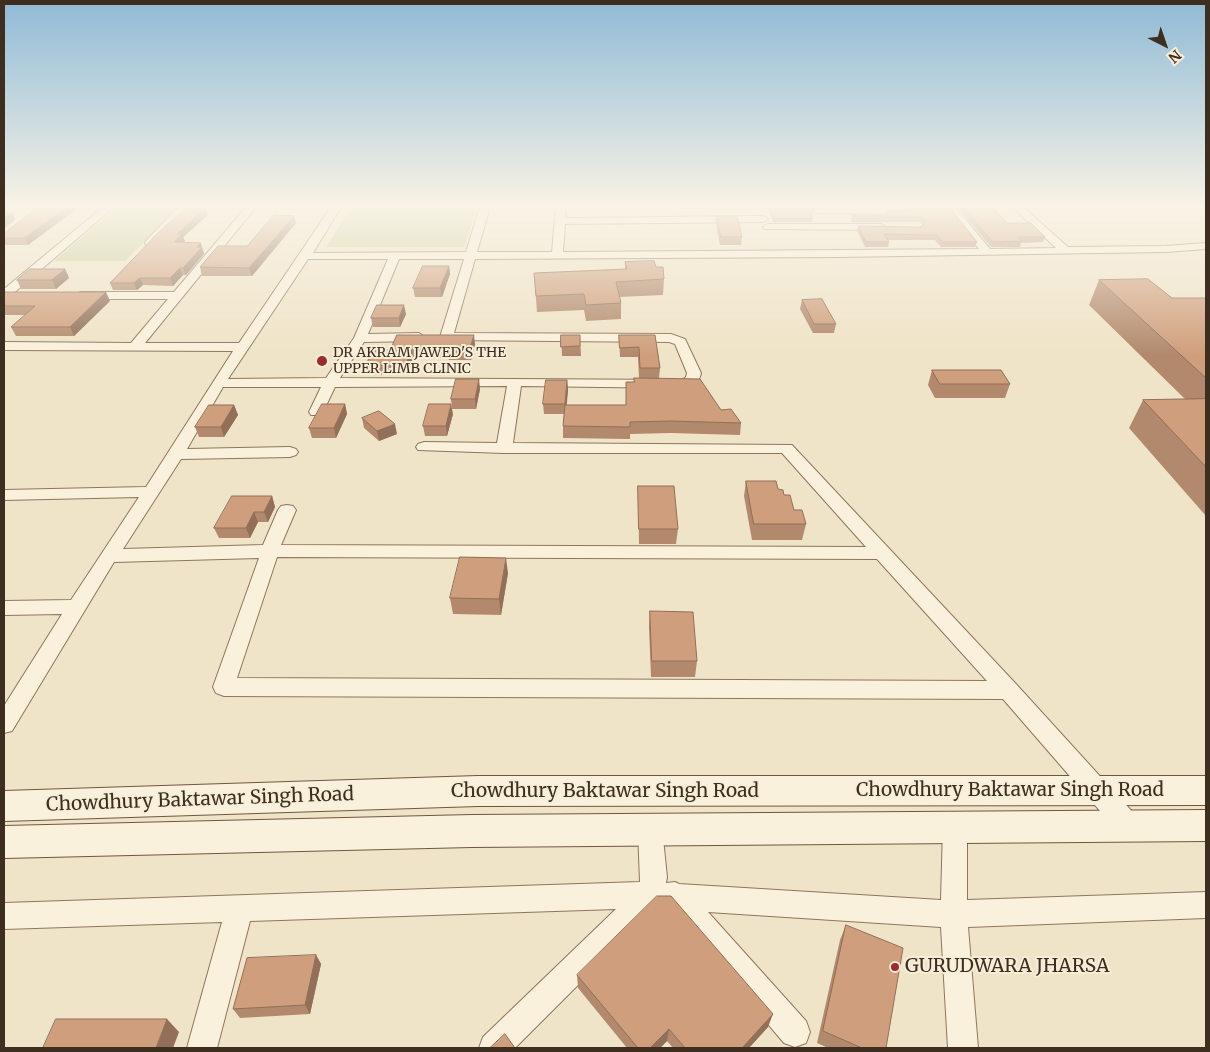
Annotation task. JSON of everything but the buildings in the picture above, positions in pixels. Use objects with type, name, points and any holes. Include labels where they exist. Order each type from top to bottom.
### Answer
[{"type":"main road","name":"Chowdhury Baktawar Singh Road","points":[[4,806],[478,791],[1206,791]]},
{"type":"main road","name":"Chowdhury Baktawar Singh Road","points":[[4,842],[472,831],[1206,825]]},
{"type":"street","points":[[4,294],[50,256]]},
{"type":"street","points":[[136,345],[210,256]]},
{"type":"street","points":[[4,724],[109,556],[176,454],[218,383],[305,256]]},
{"type":"street","points":[[316,412],[329,384],[360,338],[396,256]]},
{"type":"street","points":[[446,337],[471,256]]},
{"type":"street","points":[[98,296],[111,282]]},
{"type":"street","points":[[4,294],[23,295]]},
{"type":"street","points":[[70,295],[176,296]]},
{"type":"street","points":[[218,383],[515,382],[682,384],[690,382],[694,373],[680,342],[671,338],[360,338]]},
{"type":"street","points":[[4,346],[136,345],[244,347]]},
{"type":"street","points":[[504,448],[515,382]]},
{"type":"street","points":[[424,447],[786,448],[1008,690],[1129,826]]},
{"type":"street","points":[[176,454],[290,452]]},
{"type":"street","points":[[4,495],[152,492]]},
{"type":"street","points":[[287,510],[270,551],[224,687],[1008,690]]},
{"type":"street","points":[[109,556],[270,551],[883,553]]},
{"type":"street","points":[[4,608],[78,606]]},
{"type":"street","points":[[955,827],[954,914],[963,1048]]},
{"type":"street","points":[[650,829],[654,877],[662,895],[795,1032]]},
{"type":"street","points":[[494,1048],[662,895]]},
{"type":"street","points":[[4,916],[662,895],[954,914],[1206,905]]},
{"type":"street","points":[[202,1048],[240,907]]},
{"type":"green space","points":[[60,256],[130,256],[125,261],[54,261]]},
{"type":"place","name":"DR AKRAM JAWED'S THE UPPER LIMB CLINIC","points":[[322,361]]},
{"type":"place","name":"GURUDWARA JHARSA","points":[[895,967]]}]
